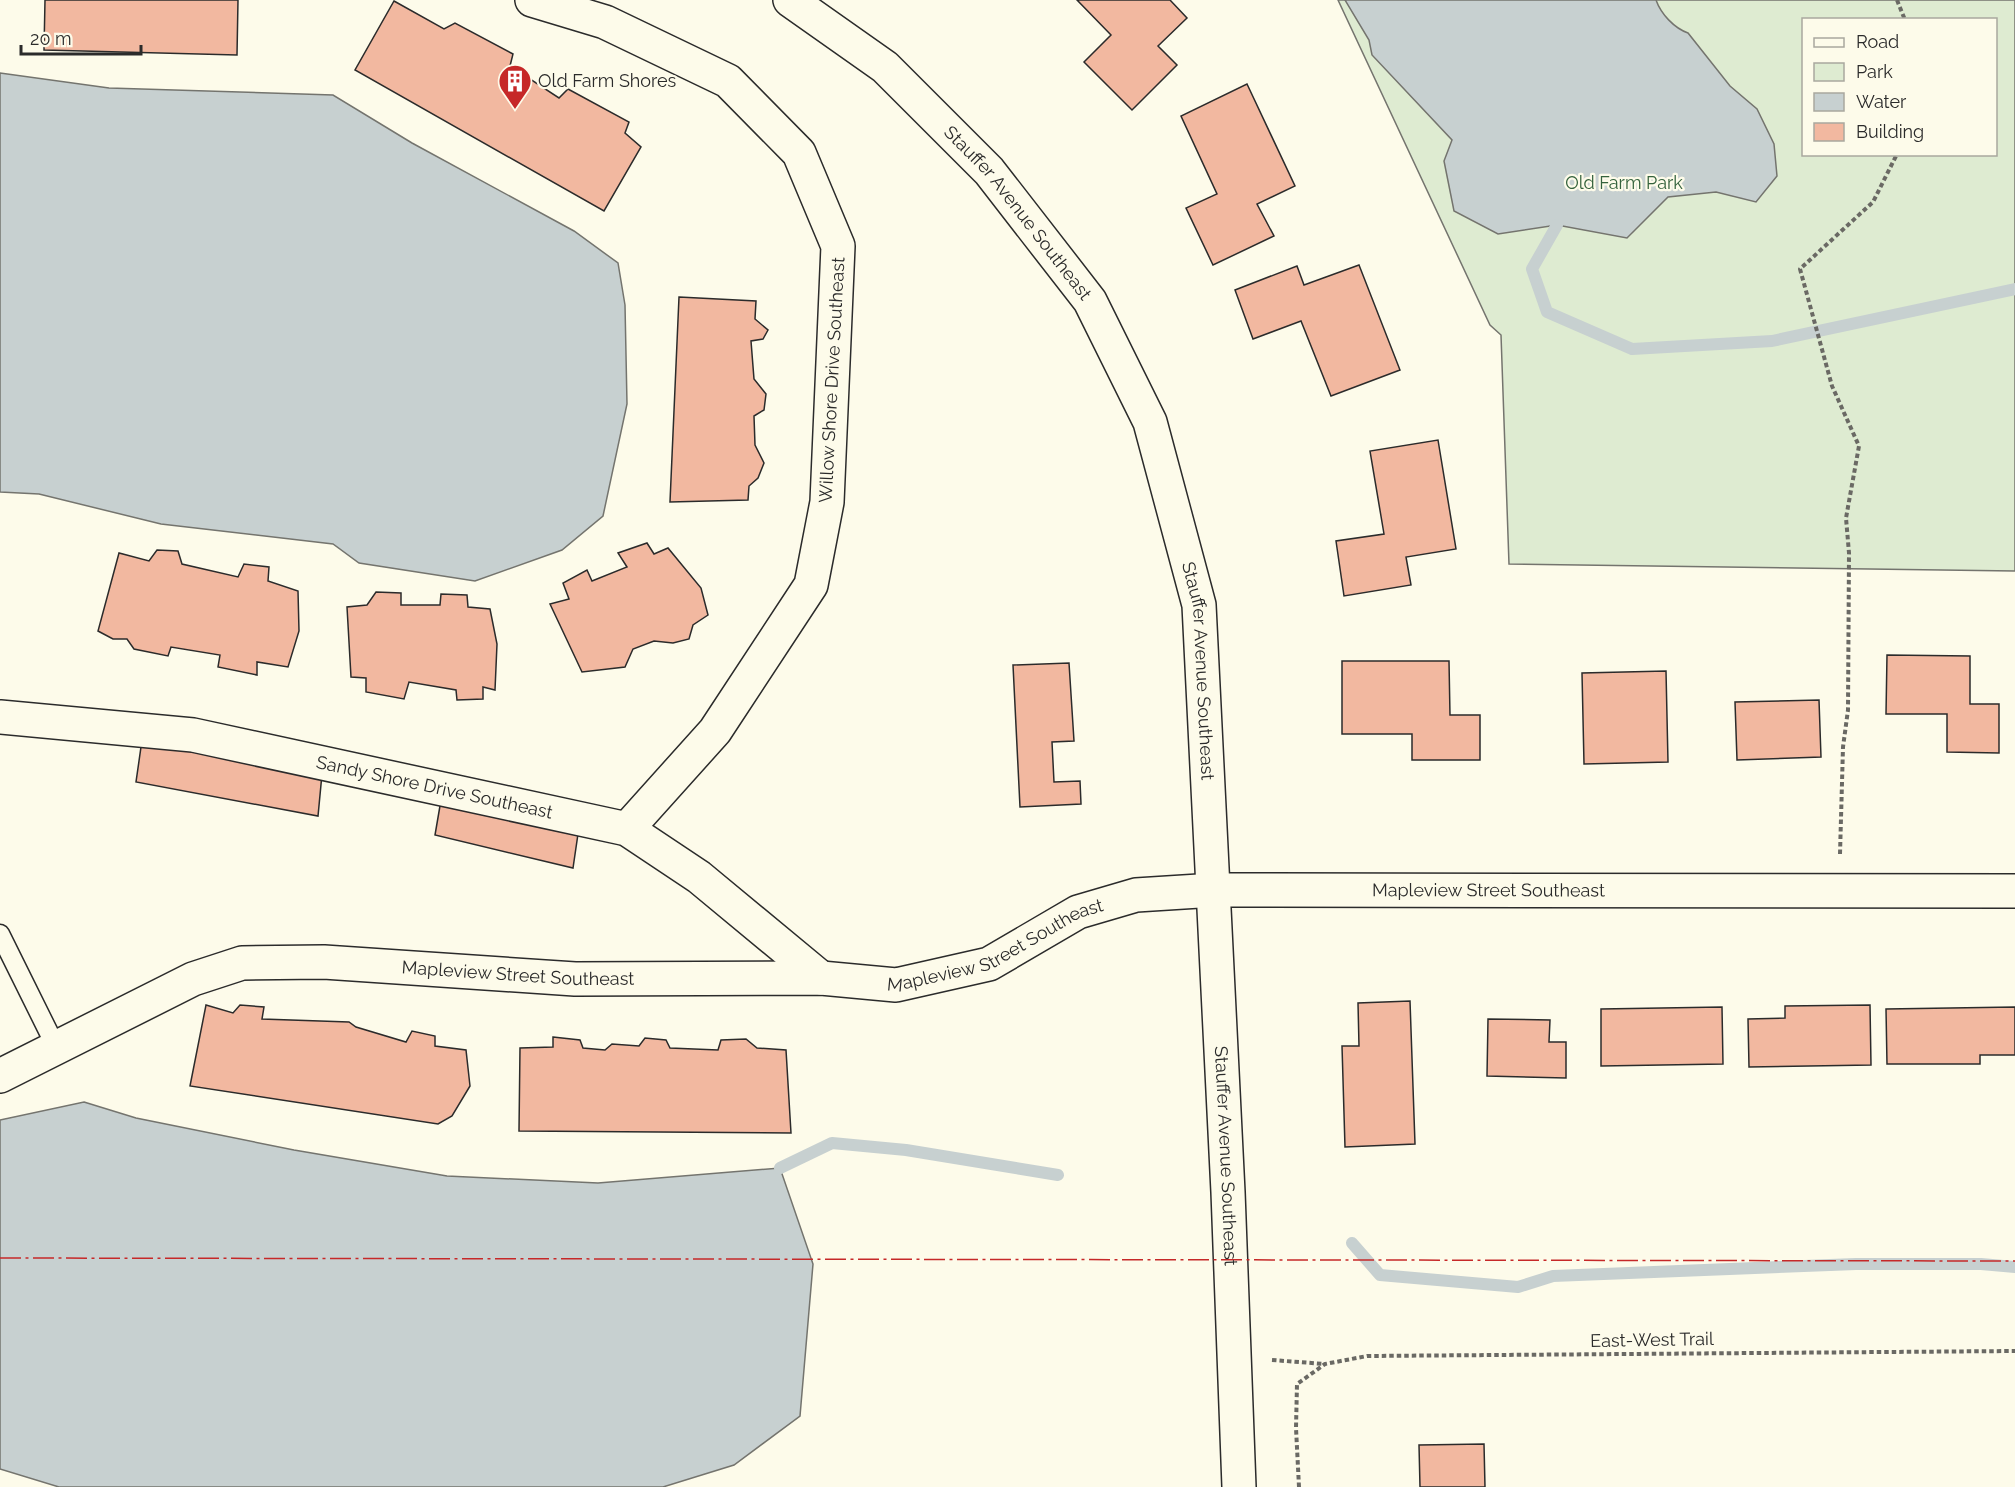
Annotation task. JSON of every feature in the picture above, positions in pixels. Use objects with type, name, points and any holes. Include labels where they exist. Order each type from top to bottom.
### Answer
[{"type":"street","name":"Willow Shore Drive Southeast","points":[[532,0],[605,22],[728,81],[799,153],[838,246],[827,502],[811,585],[715,731],[627,829]]},
{"type":"street","name":"Stauffer Avenue Southeast","points":[[790,0],[885,67],[989,171],[1090,301],[1150,422],[1199,605],[1215,890],[1239,1487]]},
{"type":"street","name":"Sandy Shore Drive Southeast","points":[[0,717],[193,735],[627,829],[699,878],[821,978]]},
{"type":"street","name":"Mapleview Street Southeast","points":[[0,1076],[193,979],[242,963],[324,962],[575,979],[821,978],[896,985],[989,964],[1078,912],[1137,895],[1215,890],[2015,891]]},
{"type":"lane","points":[[0,934],[56,1047]]},
{"type":"path","points":[[1897,0],[1904,18]]},
{"type":"path","points":[[1840,890],[1843,747],[1848,711],[1849,553],[1846,518],[1859,446],[1832,386],[1800,269],[1873,202],[1896,156]]},
{"type":"path","name":"East-West Trail","points":[[1299,1487],[1296,1384],[1325,1364],[1367,1356],[2015,1351]]},
{"type":"path","points":[[1234,1359],[1296,1360],[1325,1364]]},
{"type":"green space","name":"Old Farm Park","points":[[1338,0],[2015,0],[2015,571],[1509,564],[1501,335],[1490,325]]},
{"type":"water","points":[[1345,0],[1656,0],[1669,20],[1688,33],[1730,86],[1757,109],[1774,144],[1777,176],[1756,202],[1716,192],[1668,197],[1627,238],[1557,225],[1498,234],[1454,211],[1444,161],[1452,140],[1372,55],[1369,40]]},
{"type":"water","points":[[0,73],[109,88],[333,95],[412,143],[574,231],[618,263],[625,305],[627,404],[603,516],[562,550],[475,581],[359,563],[333,544],[161,524],[39,494],[0,492]]},
{"type":"water","points":[[84,1102],[136,1118],[294,1150],[447,1176],[598,1183],[780,1168],[813,1264],[800,1416],[734,1465],[663,1487],[59,1487],[0,1469],[0,1120]]},
{"type":"building","points":[[45,0],[238,0],[237,55],[44,50]]},
{"type":"building","points":[[1077,0],[1170,0],[1187,18],[1158,46],[1177,65],[1132,110],[1084,62],[1111,35]]},
{"type":"building","name":"Old Farm Shores","points":[[394,1],[444,29],[455,23],[513,54],[510,66],[559,98],[568,89],[629,122],[625,133],[641,147],[604,211],[355,70]]},
{"type":"building","points":[[1247,84],[1295,186],[1257,204],[1274,236],[1213,265],[1186,208],[1217,194],[1181,116]]},
{"type":"building","points":[[1359,265],[1400,370],[1331,396],[1301,321],[1253,339],[1235,290],[1297,266],[1304,285]]},
{"type":"building","points":[[679,297],[756,301],[755,319],[768,330],[763,339],[751,341],[754,379],[766,394],[764,410],[754,416],[755,445],[764,463],[758,478],[749,486],[748,500],[670,502]]},
{"type":"building","points":[[1438,440],[1456,549],[1406,557],[1411,585],[1344,596],[1336,541],[1384,534],[1370,451]]},
{"type":"building","points":[[647,543],[654,554],[668,548],[701,588],[708,615],[693,625],[689,639],[673,643],[654,641],[633,649],[625,667],[582,672],[550,604],[569,599],[563,583],[587,570],[592,581],[627,567],[618,553]]},
{"type":"building","points":[[157,550],[178,551],[182,564],[238,577],[244,564],[269,567],[268,581],[298,591],[299,631],[288,667],[257,662],[257,675],[218,667],[220,655],[171,647],[168,656],[134,649],[127,639],[113,639],[98,631],[119,553],[149,561]]},
{"type":"building","points":[[376,592],[401,593],[401,605],[440,605],[441,594],[467,595],[468,607],[490,609],[497,644],[495,690],[483,687],[483,699],[457,700],[456,690],[409,682],[404,699],[366,692],[366,678],[351,677],[347,607],[367,605]]},
{"type":"building","points":[[1887,655],[1970,656],[1970,704],[1999,704],[1999,753],[1947,752],[1947,714],[1886,714]]},
{"type":"building","points":[[1342,661],[1449,661],[1450,715],[1480,715],[1480,760],[1412,760],[1412,734],[1342,734]]},
{"type":"building","points":[[1069,663],[1074,741],[1052,742],[1054,782],[1080,781],[1081,804],[1020,807],[1013,665]]},
{"type":"building","points":[[1666,671],[1668,762],[1584,764],[1582,673]]},
{"type":"building","points":[[1819,700],[1821,757],[1737,760],[1735,702]]},
{"type":"building","points":[[142,740],[322,774],[318,816],[136,782]]},
{"type":"building","points":[[441,800],[579,827],[573,868],[435,835]]},
{"type":"building","points":[[1410,1001],[1415,1144],[1345,1147],[1342,1046],[1359,1046],[1358,1003]]},
{"type":"building","points":[[206,1005],[233,1013],[240,1005],[264,1007],[262,1019],[349,1022],[356,1027],[406,1042],[412,1031],[435,1036],[435,1046],[466,1050],[470,1086],[452,1116],[438,1124],[190,1086]]},
{"type":"building","points":[[1870,1005],[1871,1065],[1749,1067],[1748,1019],[1785,1018],[1785,1006]]},
{"type":"building","points":[[1722,1007],[1723,1064],[1601,1066],[1601,1009]]},
{"type":"building","points":[[2015,1007],[2015,1055],[1980,1055],[1980,1064],[1887,1064],[1886,1009]]},
{"type":"building","points":[[1488,1019],[1550,1020],[1549,1042],[1566,1042],[1566,1078],[1487,1076]]},
{"type":"building","points":[[553,1037],[580,1040],[583,1048],[605,1050],[612,1044],[639,1046],[645,1038],[666,1040],[670,1048],[718,1050],[721,1040],[746,1039],[757,1048],[786,1050],[791,1133],[519,1131],[520,1048],[553,1047]]},
{"type":"building","points":[[1484,1444],[1485,1487],[1420,1487],[1419,1445]]},
{"type":"waterway","points":[[1557,225],[1532,269],[1547,312],[1632,349],[1772,341],[2015,289]]},
{"type":"waterway","points":[[780,1168],[832,1143],[906,1150],[1058,1175]]},
{"type":"waterway","points":[[1352,1243],[1380,1275],[1518,1287],[1553,1276],[1856,1264],[1981,1264],[2015,1267]]},
{"type":"power","points":[[0,1258],[2015,1261]]},
{"type":"place","name":"Old Farm Shores","points":[[515,110]]}]
